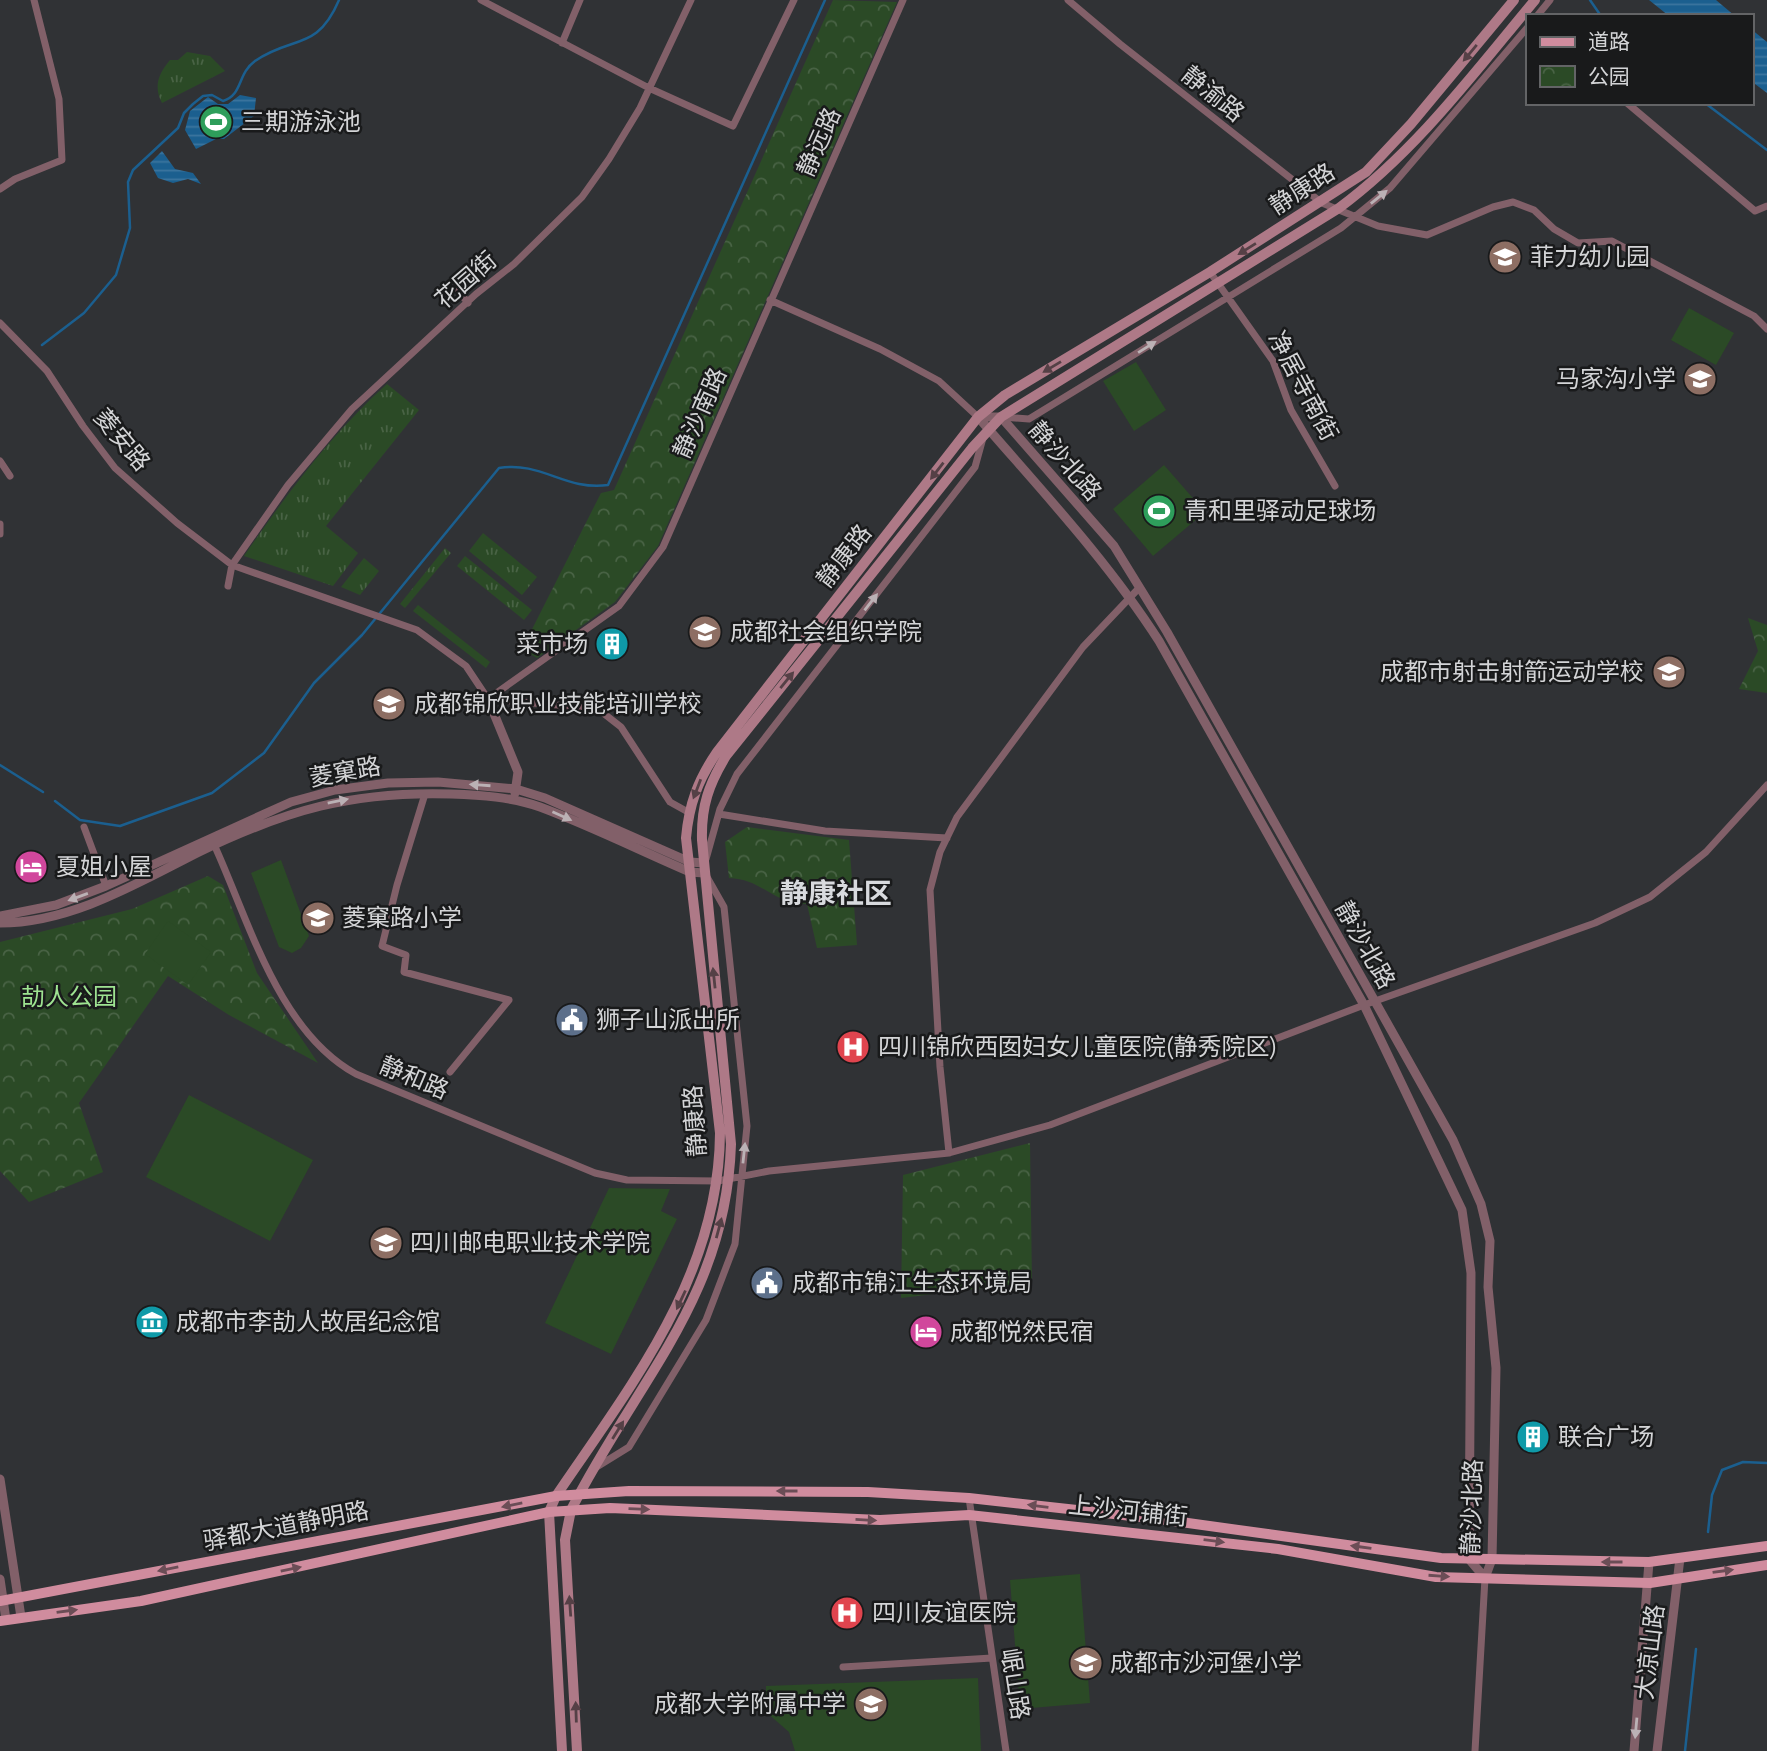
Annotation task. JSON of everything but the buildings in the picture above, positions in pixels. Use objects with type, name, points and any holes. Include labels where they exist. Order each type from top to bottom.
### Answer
[{"type":"main road","name":"静康路","points":[[549,1513],[556,1496],[660,1342],[679,1304],[702,1244],[718,1181],[720,1133],[686,838],[688,812],[698,783],[717,752],[978,417],[1005,395],[1322,203],[1366,172],[1411,124],[1514,0]]},
{"type":"main road","name":"静康路","points":[[578,1751],[565,1540],[571,1510],[688,1313],[711,1257],[729,1178],[731,1144],[701,813],[713,778],[726,756],[1001,417],[1339,208],[1390,166],[1525,16]]},
{"type":"main road","name":"上沙河铺街","points":[[579,1493],[855,1492],[969,1498],[1159,1519],[1441,1558],[1649,1562],[1767,1546]]},
{"type":"main road","name":"驿都大道静明路","points":[[2,1600],[579,1493]]},
{"type":"main road","name":"上沙河铺街","points":[[571,1510],[610,1508],[880,1520],[969,1515],[1278,1549],[1436,1577],[1650,1583],[1767,1565]]},
{"type":"main road","name":"驿都大道静明路","points":[[3,1620],[141,1601],[571,1510]]},
{"type":"main road","points":[[549,1513],[562,1751]]},
{"type":"street","points":[[0,189],[15,179],[62,160],[59,99],[34,0]]},
{"type":"street","points":[[481,0],[649,88],[733,127],[794,0]]},
{"type":"street","points":[[562,43],[580,0]]},
{"type":"street","name":"花园街","points":[[232,565],[288,485],[352,409],[514,264],[582,197],[609,159],[649,88],[691,0]]},
{"type":"street","name":"静远路","points":[[770,300],[902,0]]},
{"type":"street","name":"静渝路","points":[[1069,0],[1120,44],[1322,203],[1378,226],[1427,235],[1493,206],[1513,202],[1534,210],[1554,229],[1578,243],[1612,241],[1754,316],[1767,329]]},
{"type":"street","points":[[1539,14],[1550,0]]},
{"type":"street","points":[[1001,417],[1029,419],[1341,228],[1390,188],[1526,29]]},
{"type":"street","points":[[1629,105],[1755,211],[1767,206]]},
{"type":"street","name":"净居寺南街","points":[[1210,272],[1273,361],[1291,410],[1335,486]]},
{"type":"street","points":[[458,290],[468,303]]},
{"type":"street","points":[[770,300],[880,349],[939,381],[978,417]]},
{"type":"street","name":"静沙南路","points":[[488,699],[619,606],[663,547],[770,300]]},
{"type":"street","name":"菱安路","points":[[0,323],[47,371],[115,468],[177,523],[232,565],[416,630],[442,646],[466,666],[488,699]]},
{"type":"street","name":"静沙北路","points":[[978,417],[1001,417],[1114,546],[1174,644],[1452,1140],[1481,1204],[1490,1241],[1488,1287],[1496,1368],[1492,1559],[1485,1578],[1469,1559],[1471,1273],[1462,1210],[1364,1005],[1159,641],[1131,597],[987,433],[978,417]]},
{"type":"street","points":[[595,1468],[629,1447],[706,1320],[735,1244],[747,1126],[724,907],[704,869],[727,789],[975,467],[987,433]]},
{"type":"street","points":[[0,461],[10,476]]},
{"type":"street","points":[[0,524],[0,534]]},
{"type":"street","points":[[228,586],[232,565]]},
{"type":"street","points":[[949,1153],[940,1067],[930,890],[947,838],[957,817],[1083,646],[1139,588]]},
{"type":"street","points":[[514,801],[518,772],[488,699],[598,709],[621,727],[670,802],[688,812]]},
{"type":"street","name":"菱窠路","points":[[0,923],[23,923],[108,898],[291,802],[335,790],[388,783],[438,782],[516,789],[545,799],[690,867]]},
{"type":"street","name":"静和路","points":[[213,841],[261,961],[320,1050],[336,1063],[516,1142],[604,1176],[627,1180],[718,1181],[949,1153],[1050,1125],[1364,1005],[1595,923],[1650,897],[1706,852],[1767,785]]},
{"type":"street","points":[[425,793],[382,946],[406,955],[404,972],[509,1000],[450,1072]]},
{"type":"street","name":"菱窠路","points":[[0,916],[56,905],[299,809],[363,796],[425,793],[487,796],[538,806],[690,867],[704,869]]},
{"type":"street","points":[[719,814],[825,831],[947,838]]},
{"type":"street","points":[[84,827],[106,886]]},
{"type":"street","points":[[0,1479],[21,1617]]},
{"type":"street","name":"岷山路","points":[[969,1498],[969,1515],[1006,1751]]},
{"type":"street","name":"大凉山路","points":[[1657,1751],[1680,1558]]},
{"type":"street","name":"大凉山路","points":[[1634,1751],[1650,1583],[1649,1562]]},
{"type":"street","points":[[1475,1751],[1485,1578]]},
{"type":"street","points":[[0,1579],[3,1620]]},
{"type":"street","points":[[843,1667],[992,1658]]},
{"type":"green space","points":[[833,0],[897,2],[658,546],[615,602],[537,658],[522,649],[601,493],[614,490]]},
{"type":"green space","points":[[187,52],[210,56],[225,71],[162,103],[158,91],[160,75],[170,60],[178,60]]},
{"type":"green space","points":[[1689,308],[1734,333],[1716,365],[1671,340]]},
{"type":"green space","points":[[1136,362],[1166,410],[1134,431],[1103,381]]},
{"type":"green space","points":[[387,384],[419,410],[326,526],[358,553],[333,586],[244,556],[311,466],[347,423]]},
{"type":"green space","name":"青和里驿动足球场","points":[[1164,465],[1205,512],[1153,556],[1113,509]]},
{"type":"green space","points":[[483,533],[537,577],[522,595],[469,551]]},
{"type":"green space","points":[[445,548],[451,553],[405,608],[400,604]]},
{"type":"green space","points":[[465,556],[532,610],[524,620],[457,566]]},
{"type":"green space","points":[[364,558],[379,571],[360,595],[341,587]]},
{"type":"green space","points":[[418,605],[490,662],[486,668],[413,611]]},
{"type":"green space","points":[[1748,618],[1767,625],[1767,693],[1739,689],[1758,651]]},
{"type":"green space","points":[[747,827],[849,840],[857,945],[817,948],[807,904],[785,900],[751,882],[729,878],[725,842]]},
{"type":"green space","points":[[281,860],[309,936],[301,948],[292,953],[279,947],[251,873]]},
{"type":"green space","name":"劼人公园","points":[[208,876],[223,885],[257,973],[318,1063],[229,1015],[168,976],[79,1103],[103,1172],[29,1202],[0,1171],[0,942],[132,909]]},
{"type":"green space","points":[[168,921],[211,952],[188,985],[145,954]]},
{"type":"green space","points":[[189,1095],[313,1160],[270,1241],[146,1177]]},
{"type":"green space","points":[[1030,1143],[1032,1282],[901,1298],[903,1175]]},
{"type":"green space","points":[[609,1188],[670,1189],[661,1211],[677,1219],[611,1354],[545,1323]]},
{"type":"green space","points":[[1080,1574],[1090,1703],[1020,1709],[1010,1580]]},
{"type":"green space","name":"成都大学附属中学","points":[[978,1678],[981,1751],[795,1751],[789,1732],[766,1712],[766,1686]]},
{"type":"water","points":[[1649,0],[1716,0],[1733,14],[1666,14]]},
{"type":"water","points":[[1753,31],[1767,42],[1767,93],[1753,82]]},
{"type":"water","name":"三期游泳池","points":[[240,95],[256,98],[254,116],[224,139],[216,139],[196,149],[185,130],[190,111],[208,97],[218,104],[228,104]]},
{"type":"water","points":[[162,151],[175,169],[193,173],[201,184],[188,179],[173,183],[158,178],[150,163]]},
{"type":"waterway","points":[[42,345],[84,313],[116,275],[130,228],[128,182],[133,170],[178,128],[184,113],[193,104],[203,96],[212,95],[223,101],[229,98],[234,94],[249,66],[268,53],[313,35],[331,16],[339,0]]},
{"type":"waterway","points":[[55,801],[80,820],[120,826],[212,793],[264,753],[314,683],[362,635],[499,468],[528,469],[579,484],[608,485],[825,0]]},
{"type":"waterway","points":[[1590,0],[1600,14]]},
{"type":"waterway","points":[[1708,105],[1767,150]]},
{"type":"waterway","points":[[0,765],[43,792]]},
{"type":"waterway","points":[[1708,1532],[1712,1495],[1722,1470],[1743,1462],[1767,1463]]},
{"type":"waterway","points":[[1685,1751],[1696,1649]]},
{"type":"place","name":"三期游泳池","points":[[216,122]]},
{"type":"place","name":"菲力幼儿园","points":[[1505,257]]},
{"type":"place","name":"马家沟小学","points":[[1700,379]]},
{"type":"place","name":"青和里驿动足球场","points":[[1159,511]]},
{"type":"place","name":"成都社会组织学院","points":[[705,632]]},
{"type":"place","name":"菜市场","points":[[612,644]]},
{"type":"place","name":"成都市射击射箭运动学校","points":[[1669,672]]},
{"type":"place","name":"成都锦欣职业技能培训学校","points":[[389,704]]},
{"type":"place","name":"夏姐小屋","points":[[31,867]]},
{"type":"place","name":"菱窠路小学","points":[[318,918]]},
{"type":"place","name":"狮子山派出所","points":[[572,1020]]},
{"type":"place","name":"四川锦欣西囡妇女儿童医院(静秀院区)","points":[[853,1047]]},
{"type":"place","name":"四川邮电职业技术学院","points":[[386,1243]]},
{"type":"place","name":"成都市锦江生态环境局","points":[[767,1283]]},
{"type":"place","name":"成都市李劼人故居纪念馆","points":[[152,1322]]},
{"type":"place","name":"成都悦然民宿","points":[[926,1332]]},
{"type":"place","name":"联合广场","points":[[1533,1437]]},
{"type":"place","name":"四川友谊医院","points":[[847,1613]]},
{"type":"place","name":"成都市沙河堡小学","points":[[1086,1663]]},
{"type":"place","name":"成都大学附属中学","points":[[871,1704]]},
{"type":"district","name":"静康社区","points":[[836,893]]}]
